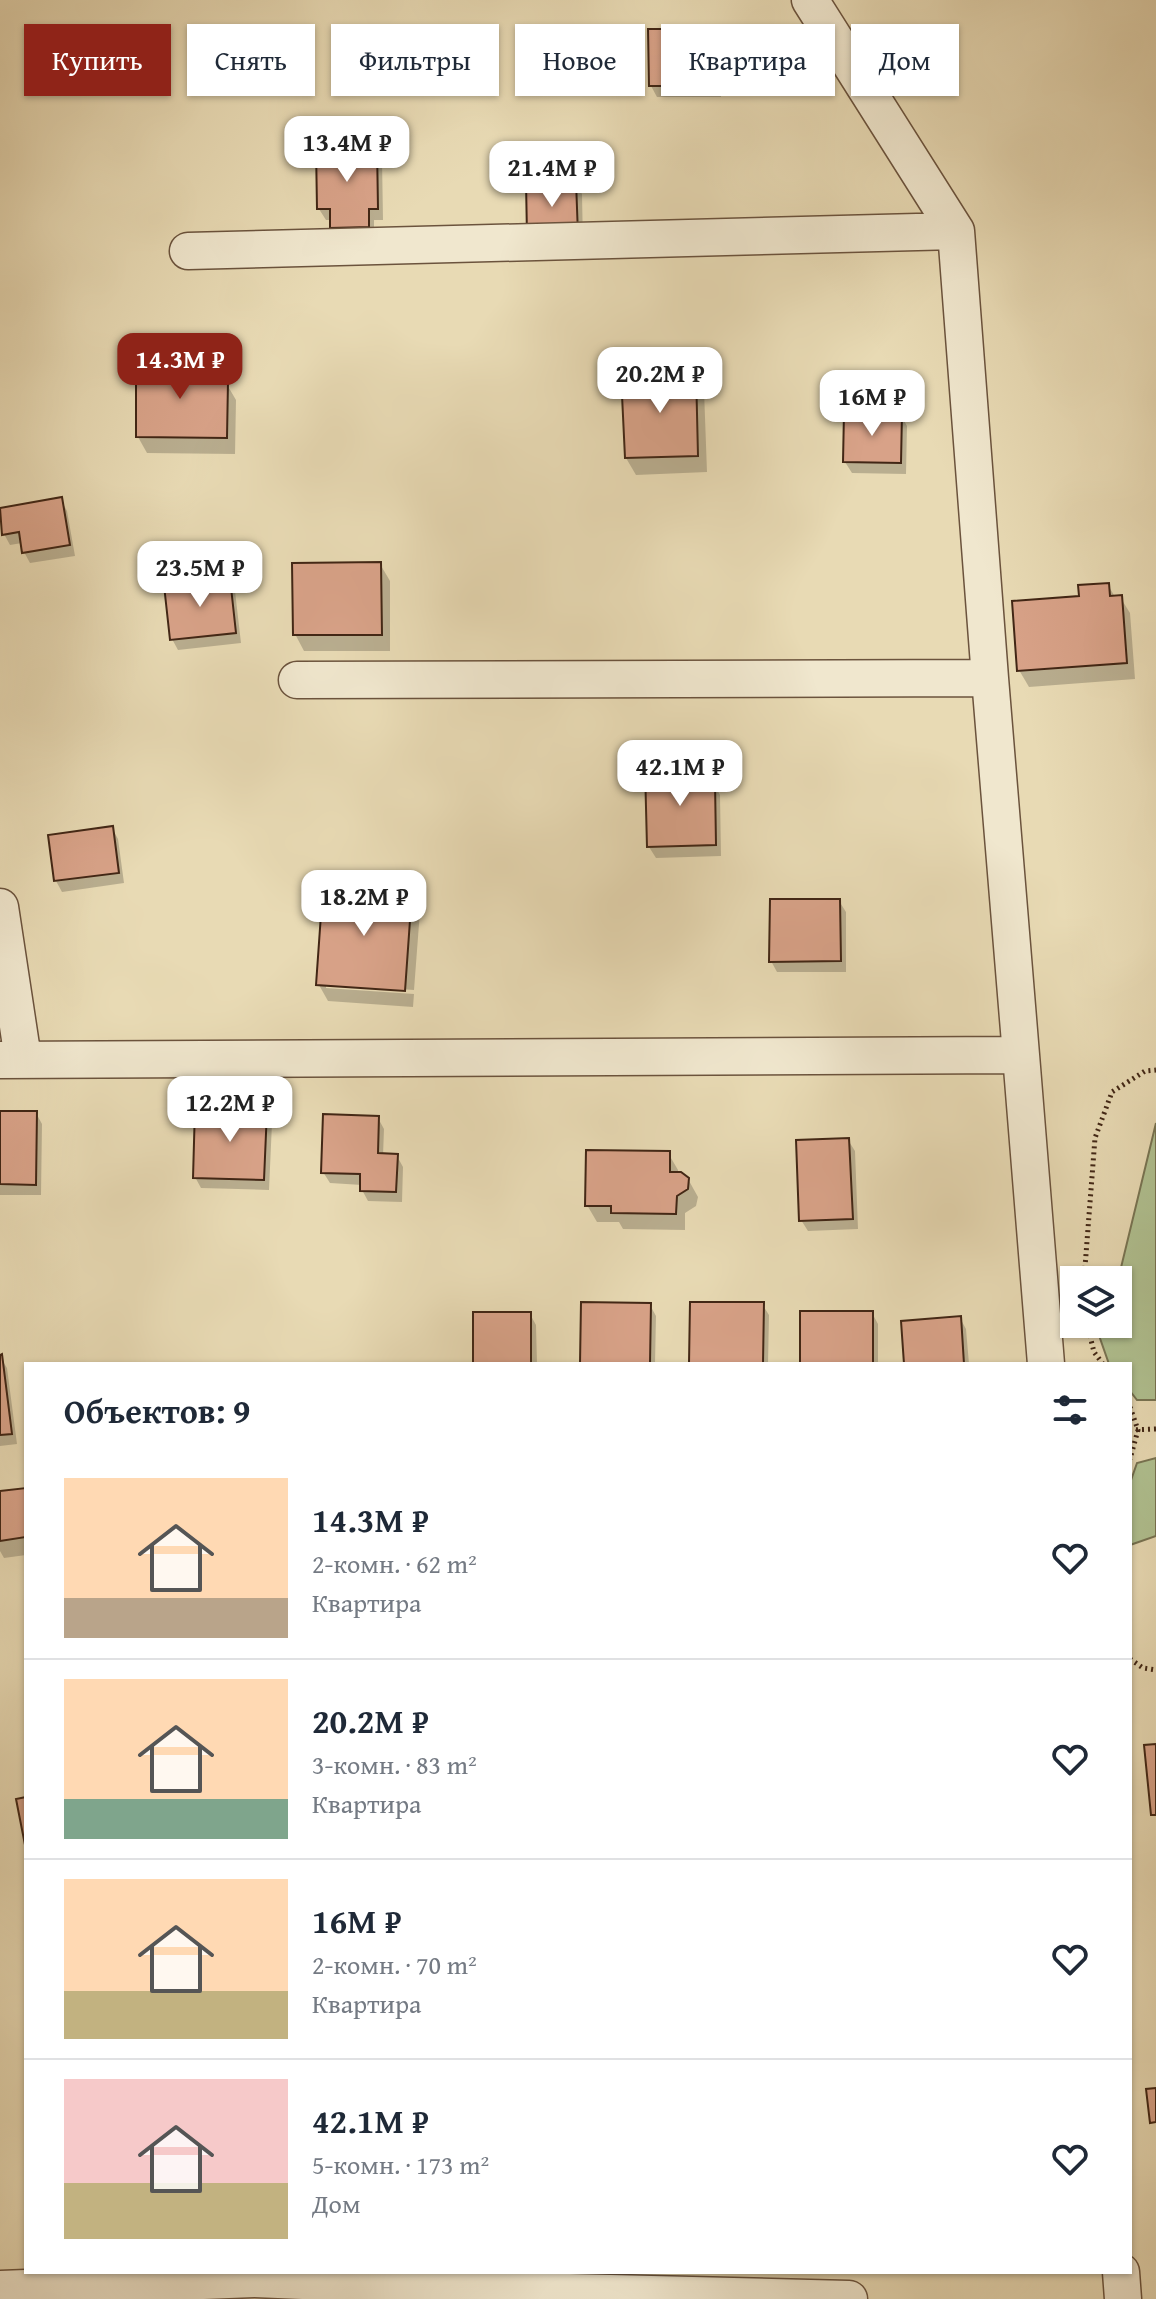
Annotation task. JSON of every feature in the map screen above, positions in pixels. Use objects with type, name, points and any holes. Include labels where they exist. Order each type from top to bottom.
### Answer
[{"type":"lane","points":[[810,0],[956,231],[1046,1362]]},
{"type":"lane","points":[[188,251],[956,231]]},
{"type":"lane","points":[[297,680],[990,678]]},
{"type":"lane","points":[[0,907],[11,1059],[1021,1055]]},
{"type":"lane","points":[[836,2274],[839,2299]]},
{"type":"lane","points":[[1121,2274],[1123,2299]]},
{"type":"lane","points":[[0,2289],[254,2275],[568,2282],[849,2299]]},
{"type":"path","points":[[1085,1266],[1095,1138],[1112,1092],[1145,1071],[1156,1070]]},
{"type":"path","points":[[1090,1338],[1094,1352],[1102,1362]]},
{"type":"path","points":[[1132,1413],[1138,1430],[1132,1452]]},
{"type":"path","points":[[1132,1430],[1156,1429]]},
{"type":"path","points":[[1132,1660],[1143,1668],[1156,1670]]},
{"type":"green space","points":[[1156,1123],[1156,1400],[1137,1400],[1132,1394],[1132,1362],[1108,1362],[1100,1338],[1132,1338],[1132,1266],[1121,1266]]},
{"type":"green space","points":[[1156,1458],[1156,1536],[1132,1544],[1132,1477],[1137,1463]]},
{"type":"building","points":[[648,29],[661,29],[661,86],[649,86]]},
{"type":"building","points":[[377,146],[378,209],[369,209],[369,227],[330,228],[330,209],[317,209],[316,147]]},
{"type":"building","points":[[576,181],[578,235],[527,236],[526,182]]},
{"type":"building","points":[[150,356],[181,356],[180,364],[207,364],[207,381],[228,381],[227,438],[136,437],[136,366],[150,366]]},
{"type":"building","points":[[696,371],[698,456],[625,458],[621,374]]},
{"type":"building","points":[[844,412],[902,413],[901,463],[843,462]]},
{"type":"building","points":[[62,497],[70,545],[22,553],[19,532],[2,535],[0,508]]},
{"type":"building","points":[[381,562],[382,635],[293,635],[292,563]]},
{"type":"building","points":[[230,578],[236,633],[170,640],[164,585]]},
{"type":"building","points":[[1109,583],[1110,596],[1122,595],[1127,663],[1017,671],[1012,601],[1079,596],[1078,585]]},
{"type":"building","points":[[701,767],[702,782],[715,782],[716,845],[647,847],[645,768]]},
{"type":"building","points":[[113,826],[119,873],[54,881],[48,835]]},
{"type":"building","points":[[323,886],[412,892],[405,991],[316,985]]},
{"type":"building","points":[[770,899],[840,899],[841,961],[769,962]]},
{"type":"building","points":[[195,1107],[267,1110],[264,1180],[193,1178]]},
{"type":"building","points":[[0,1111],[37,1111],[36,1185],[0,1184]]},
{"type":"building","points":[[323,1114],[379,1116],[378,1153],[398,1154],[396,1192],[360,1191],[360,1174],[321,1173]]},
{"type":"building","points":[[849,1138],[853,1219],[799,1221],[796,1140]]},
{"type":"building","points":[[586,1150],[670,1151],[670,1172],[681,1172],[689,1178],[688,1189],[677,1196],[676,1214],[611,1213],[611,1206],[585,1206]]},
{"type":"building","points":[[581,1302],[651,1303],[650,1362],[580,1362]]},
{"type":"building","points":[[690,1302],[764,1302],[763,1362],[689,1362]]},
{"type":"building","points":[[800,1311],[873,1311],[873,1362],[800,1362]]},
{"type":"building","points":[[473,1312],[531,1312],[531,1362],[473,1362]]},
{"type":"building","points":[[961,1316],[964,1362],[904,1362],[901,1321]]},
{"type":"building","points":[[0,1355],[12,1434],[0,1435]]},
{"type":"building","points":[[24,1488],[24,1537],[0,1541],[0,1491]]},
{"type":"building","points":[[1156,1744],[1156,1815],[1151,1815],[1144,1745]]},
{"type":"building","points":[[24,1797],[24,1840],[16,1799]]},
{"type":"building","points":[[1156,2088],[1156,2122],[1150,2123],[1146,2089]]}]
